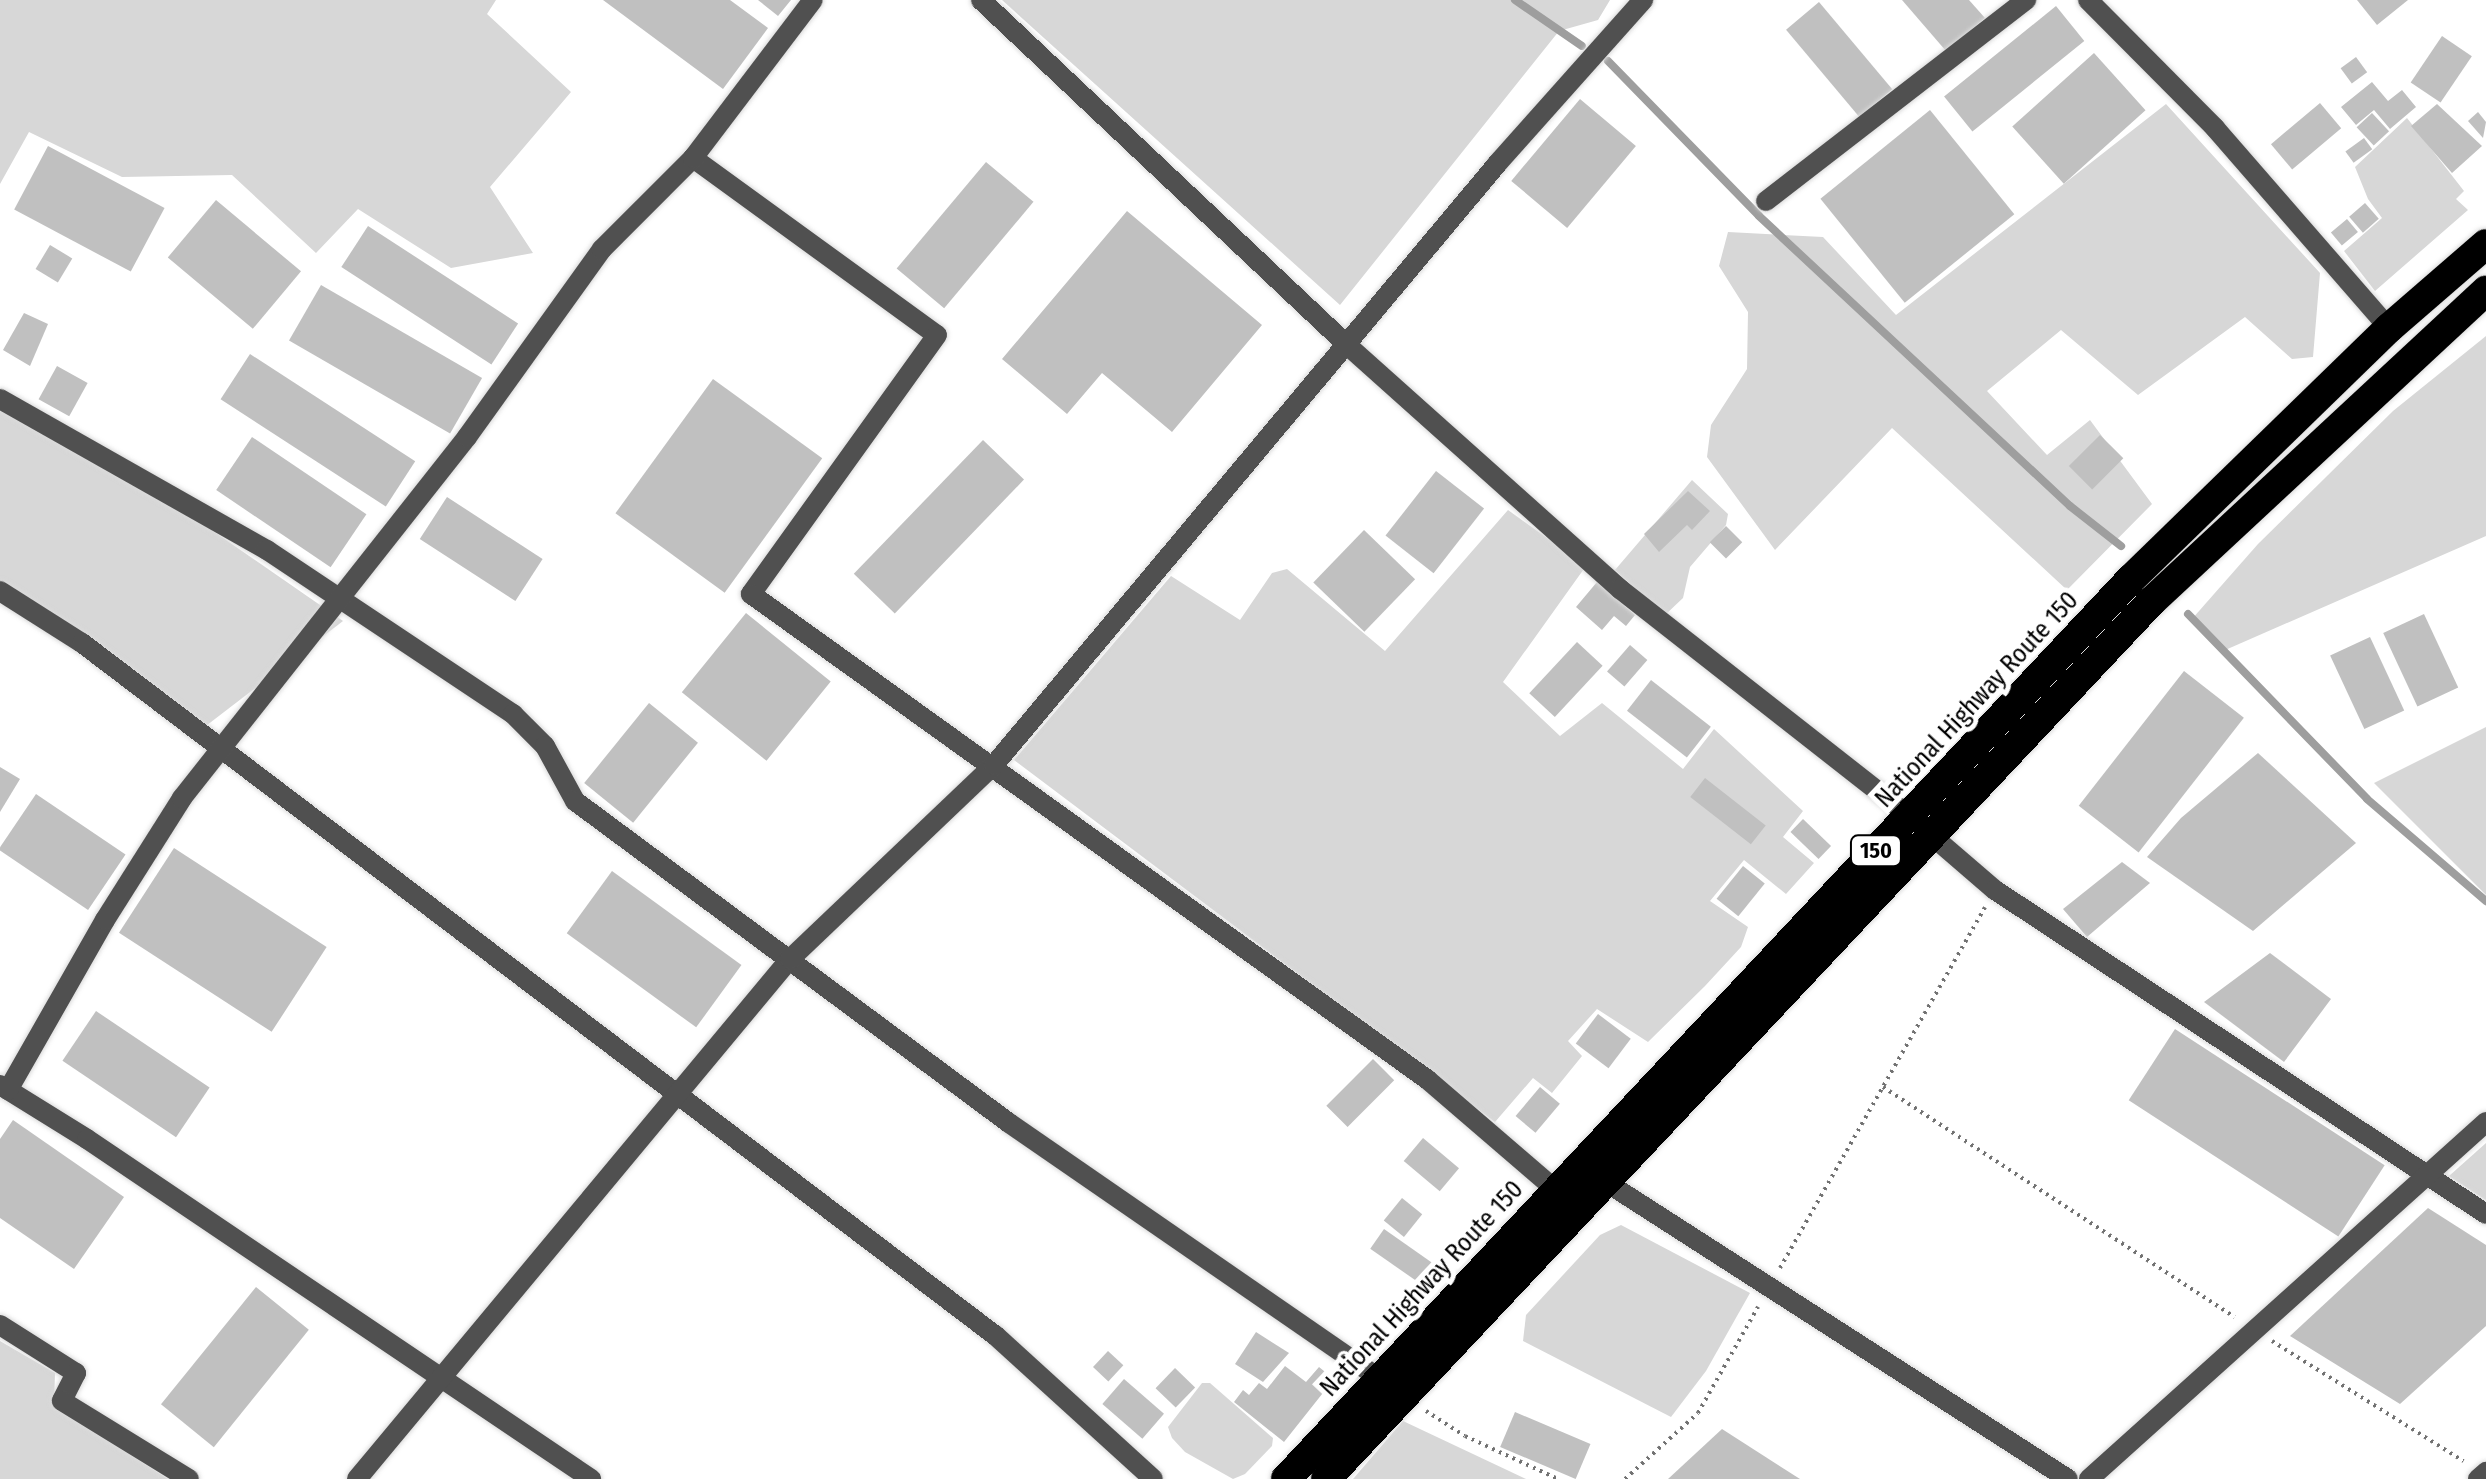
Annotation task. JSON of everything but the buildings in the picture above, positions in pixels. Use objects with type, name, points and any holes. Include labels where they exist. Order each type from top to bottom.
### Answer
[{"type":"highway","name":"National Highway Route 150","points":[[1326,1479],[1606,1182],[2131,579],[2389,328],[2486,244]]},
{"type":"highway","name":"National Highway Route 150","points":[[1286,1479],[1556,1190],[1920,825],[2152,601],[2486,290]]},
{"type":"street","points":[[590,1479],[4,1088],[162,829],[467,437],[602,249],[693,158],[813,0]]},
{"type":"street","points":[[981,0],[1346,344],[1620,589],[1920,825],[1995,890],[2486,1214]]},
{"type":"street","points":[[357,1479],[790,959],[994,765],[1346,344],[1643,0]]},
{"type":"street","points":[[1766,201],[2026,0]]},
{"type":"street","points":[[2088,0],[2215,128],[2389,328]]},
{"type":"street","points":[[693,158],[937,335],[751,594],[1428,1080],[1556,1190]]},
{"type":"street","points":[[0,398],[267,550],[513,714],[544,746],[575,801],[1009,1123],[1379,1378]]},
{"type":"street","points":[[0,590],[82,643],[996,1336],[1153,1479]]},
{"type":"street","points":[[2089,1479],[2486,1122]]},
{"type":"street","points":[[1606,1182],[2068,1479]]},
{"type":"street","points":[[0,1325],[76,1374],[62,1402],[189,1479]]},
{"type":"path","points":[[1625,1479],[1698,1413],[1995,890]]},
{"type":"path","points":[[1883,1087],[2482,1475]]},
{"type":"path","points":[[1405,1398],[1464,1436],[1558,1479]]},
{"type":"shaded area","points":[[0,0],[496,0],[487,14],[571,92],[490,187],[533,253],[451,268],[358,209],[316,253],[232,175],[122,177],[29,132],[0,184]]},
{"type":"shaded area","points":[[1002,0],[1610,0],[1598,20],[1559,31],[1340,305]]},
{"type":"shaded area","points":[[2166,104],[2320,273],[2313,357],[2292,359],[2245,317],[2138,395],[2061,330],[1987,391],[2047,455],[2090,420],[2152,504],[2067,590],[1892,428],[1775,550],[1707,457],[1711,425],[1747,369],[1748,312],[1719,266],[1728,232],[1823,237],[1896,315]]},
{"type":"shaded area","points":[[2407,118],[2464,191],[2456,199],[2468,210],[2375,291],[2344,251],[2382,218],[2368,199],[2355,167]]},
{"type":"shaded area","points":[[2486,336],[2486,536],[2223,651],[2192,619],[2258,544],[2393,411]]},
{"type":"shaded area","points":[[0,399],[125,470],[343,621],[198,732],[0,592]]},
{"type":"shaded area","points":[[1692,480],[1728,514],[1726,525],[1690,567],[1683,598],[1665,615],[1615,570]]},
{"type":"shaded area","points":[[1508,510],[1586,566],[1503,682],[1560,736],[1602,703],[1683,769],[1714,729],[1803,811],[1783,837],[1814,863],[1786,894],[1744,860],[1710,901],[1748,927],[1741,947],[1705,986],[1648,1042],[1597,1009],[1568,1041],[1582,1056],[1552,1093],[1533,1078],[1495,1122],[1014,760],[1171,576],[1240,620],[1272,573],[1287,569],[1385,651]]},
{"type":"shaded area","points":[[2486,727],[2486,895],[2374,783]]},
{"type":"shaded area","points":[[2486,1143],[2486,1200],[2449,1176]]},
{"type":"shaded area","points":[[1621,1225],[1750,1293],[1706,1371],[1671,1417],[1523,1341],[1526,1315],[1600,1235]]},
{"type":"shaded area","points":[[0,1341],[55,1373],[54,1406],[168,1479],[0,1479]]},
{"type":"shaded area","points":[[1202,1383],[1210,1383],[1273,1438],[1272,1446],[1245,1474],[1233,1479],[1185,1452],[1168,1427]]},
{"type":"shaded area","points":[[1403,1421],[1526,1479],[1353,1479]]},
{"type":"waterway","points":[[1515,0],[1582,46]]},
{"type":"waterway","points":[[1608,61],[1759,216],[2070,506],[2121,546]]},
{"type":"waterway","points":[[2188,614],[2367,799],[2486,901]]}]
